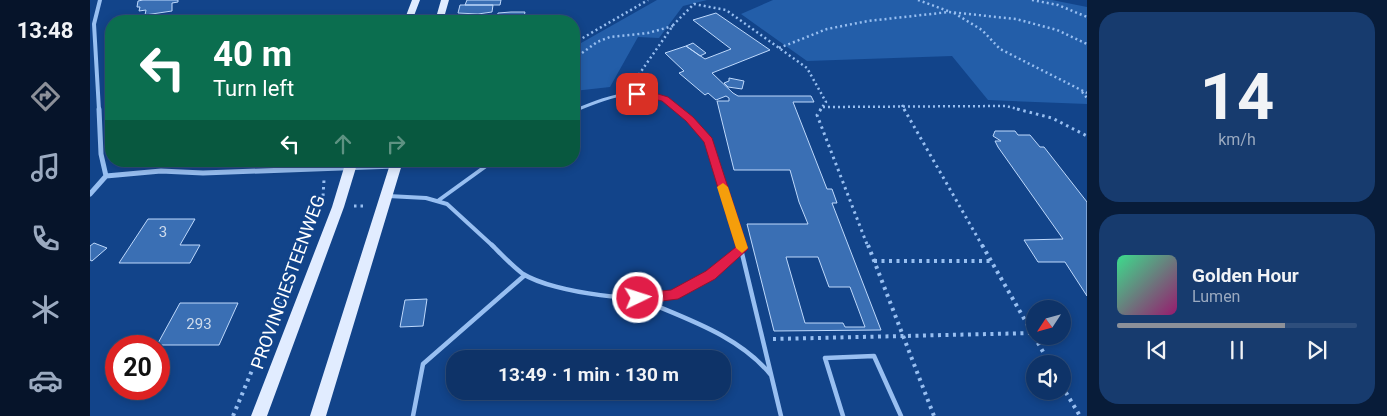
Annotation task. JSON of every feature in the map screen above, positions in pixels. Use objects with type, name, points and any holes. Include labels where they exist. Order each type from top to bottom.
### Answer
[{"type":"main road","points":[[410,15],[416,0]]},
{"type":"main road","points":[[440,15],[445,0]]},
{"type":"main road","name":"PROVINCIESTEENWEG","points":[[260,416],[338,207],[349,167]]},
{"type":"main road","points":[[318,416],[395,167]]},
{"type":"street","points":[[100,0],[94,24],[101,154],[106,176]]},
{"type":"street","points":[[90,194],[106,176],[161,171],[203,173],[328,169],[339,167]]},
{"type":"lane","points":[[580,108],[602,99],[626,93],[648,94],[665,99],[689,119],[708,141],[742,249],[781,416]]},
{"type":"lane","points":[[439,200],[485,167]]},
{"type":"lane","points":[[386,196],[439,200],[456,212],[525,275],[567,290],[627,299],[673,296],[710,275],[742,249]]},
{"type":"lane","points":[[413,416],[423,364],[448,340],[525,275]]},
{"type":"lane","points":[[638,298],[714,332],[753,356],[772,377]]},
{"type":"lane","points":[[843,416],[825,358],[874,356],[900,416]]},
{"type":"path","points":[[580,40],[648,0]]},
{"type":"path","points":[[626,93],[673,26],[698,0]]},
{"type":"path","points":[[918,0],[949,12],[982,30],[1000,49],[1087,93]]},
{"type":"path","points":[[1032,0],[1058,5],[1087,17]]},
{"type":"path","points":[[694,4],[726,10],[807,68],[826,102],[817,115],[934,416]]},
{"type":"path","points":[[779,48],[827,29],[868,21],[909,18],[949,12],[993,15],[1024,21],[1057,30],[1087,44]]},
{"type":"path","points":[[580,55],[597,42],[610,37],[648,33],[673,26]]},
{"type":"path","points":[[1080,90],[1087,98]]},
{"type":"path","points":[[823,107],[902,105],[1006,106],[1052,118],[1087,136]]},
{"type":"path","points":[[902,105],[1026,321]]},
{"type":"path","points":[[323,199],[323,183],[328,169]]},
{"type":"path","points":[[233,416],[313,225]]},
{"type":"path","points":[[874,261],[992,260]]},
{"type":"path","points":[[763,339],[1026,333]]},
{"type":"path","points":[[1070,400],[1080,416]]},
{"type":"shaded area","points":[[657,0],[707,0],[683,6],[659,38],[638,37],[610,87],[580,90],[580,44]]},
{"type":"shaded area","points":[[773,0],[1052,0],[1087,7],[1087,104],[988,100],[952,56],[807,61],[741,14]]},
{"type":"building","points":[[178,0],[178,2],[172,3],[172,11],[145,15],[146,10],[139,11],[140,7],[137,7],[138,1]]},
{"type":"building","points":[[467,0],[501,0],[500,5],[465,5]]},
{"type":"building","points":[[460,5],[493,5],[492,12],[478,14],[458,13]]},
{"type":"building","points":[[525,12],[524,15],[498,15],[498,13]]},
{"type":"building","points":[[716,13],[770,50],[712,73],[733,93],[738,96],[811,96],[814,102],[793,102],[827,189],[832,189],[837,203],[832,203],[881,330],[774,331],[747,224],[808,224],[799,202],[790,170],[734,170],[717,101],[729,101],[729,98],[726,96],[716,100],[708,93],[705,95],[679,73],[684,71],[665,53],[686,46],[705,59],[731,49],[693,20]],"holes":[[[786,257],[818,257],[829,287],[850,287],[865,327],[845,327],[843,323],[805,323]]]},
{"type":"building","points":[[693,43],[706,53],[700,56],[686,46]]},
{"type":"building","points":[[729,78],[744,81],[742,89],[728,87],[724,83],[729,81]]},
{"type":"building","points":[[995,131],[1015,131],[1018,135],[1030,135],[1040,147],[1044,147],[1087,202],[1087,296],[1065,262],[1038,262],[1024,240],[1063,239],[998,147],[995,141],[1001,141],[993,136]]},
{"type":"building","points":[[148,219],[195,219],[180,245],[200,245],[190,263],[119,263]]},
{"type":"building","points":[[94,243],[107,248],[92,261],[90,260],[90,246]]},
{"type":"building","points":[[427,299],[423,326],[400,327],[405,300]]},
{"type":"building","points":[[180,303],[238,303],[219,345],[170,345],[170,335],[162,335]]},
{"type":"slow traffic","points":[[723,187],[742,248]]},
{"type":"route","points":[[637,94],[648,94],[665,99],[689,119],[708,141],[742,249],[710,275],[673,296],[638,298]]}]
